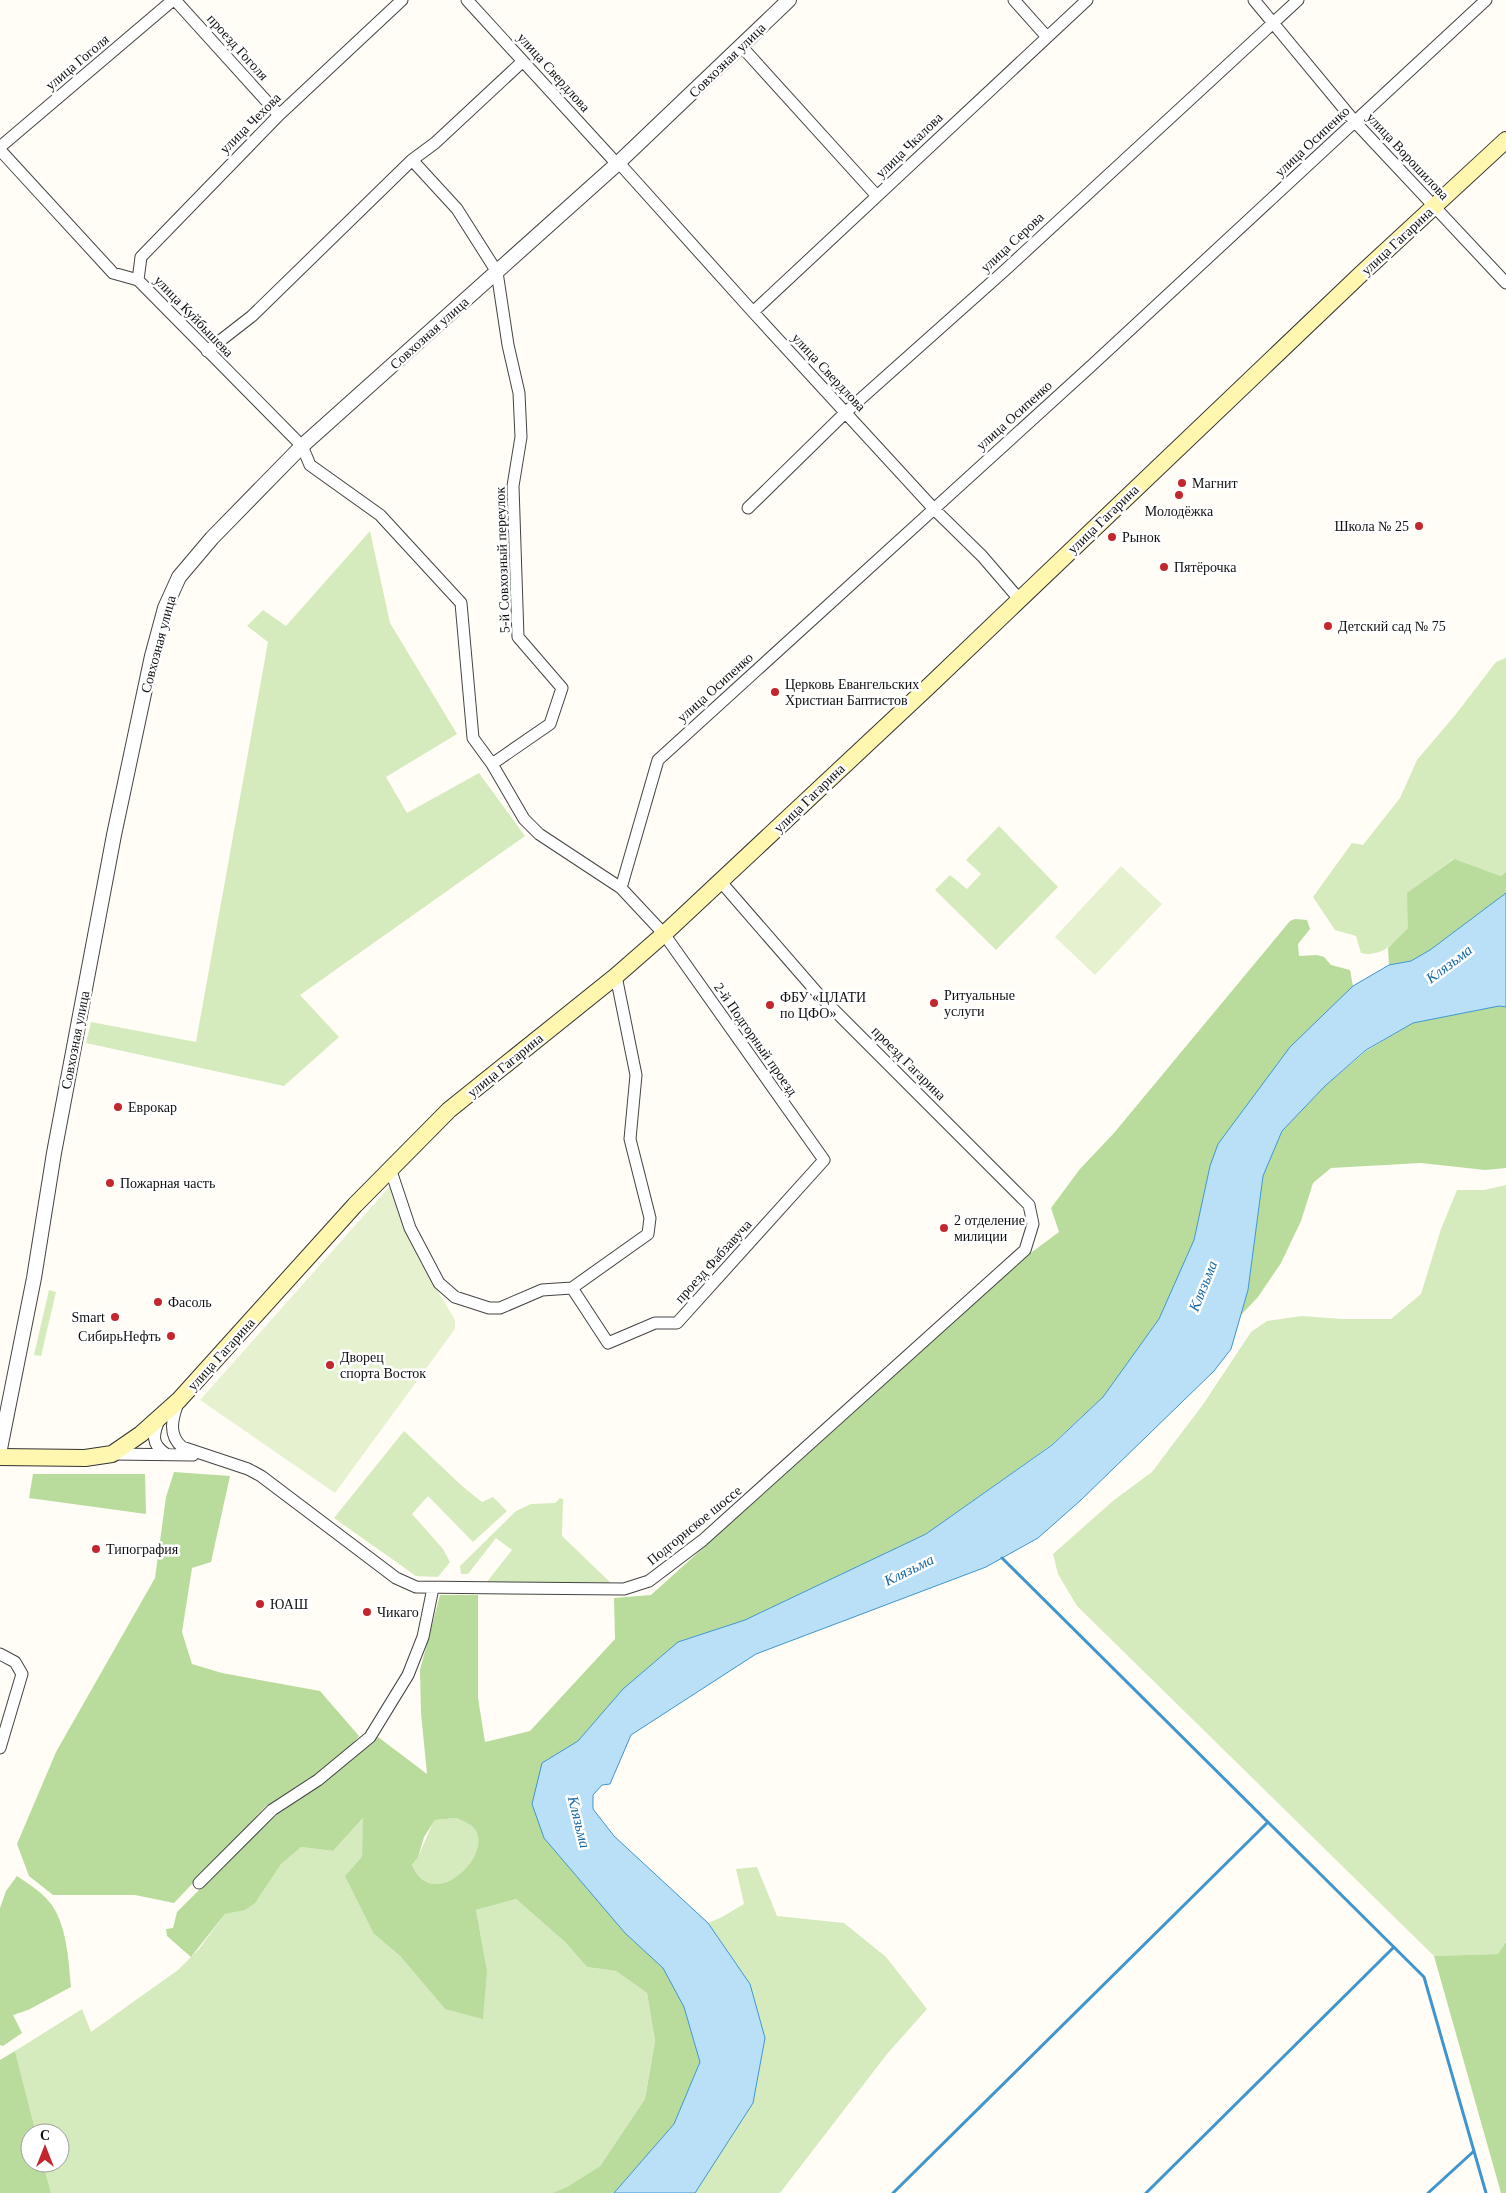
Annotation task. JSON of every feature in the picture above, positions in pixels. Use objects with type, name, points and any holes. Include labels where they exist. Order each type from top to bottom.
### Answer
[{"type":"main road","name":"улица Гагарина","points":[[112,1454],[141,1434],[180,1400],[390,1168],[449,1110],[616,976],[664,934],[1506,140]]},
{"type":"main road","points":[[0,1458],[85,1458],[112,1454]]},
{"type":"street","name":"проезд Гоголя","points":[[174,0],[279,115]]},
{"type":"street","name":"улица Гоголя","points":[[0,148],[174,0]]},
{"type":"street","name":"улица Чехова","points":[[138,280],[141,257],[279,115],[402,0]]},
{"type":"street","name":"улица Свердлова","points":[[467,0],[933,508],[982,556],[1019,599]]},
{"type":"street","name":"Совхозная улица","points":[[0,1449],[32,1288],[54,1153],[114,835],[152,656],[166,608],[179,577],[191,562],[302,446],[618,164],[789,0]]},
{"type":"street","points":[[1014,0],[1047,37]]},
{"type":"street","name":"улица Чкалова","points":[[752,312],[1087,0]]},
{"type":"street","name":"улица Ворошилова","points":[[1254,0],[1355,122],[1506,283]]},
{"type":"street","name":"улица Серова","points":[[748,508],[846,412],[1003,272],[1298,0]]},
{"type":"street","name":"улица Осипенко","points":[[621,888],[658,760],[1486,0]]},
{"type":"street","points":[[742,47],[877,196]]},
{"type":"street","points":[[207,351],[252,316],[412,160],[435,143],[522,62]]},
{"type":"street","name":"улица Куйбышева","points":[[0,148],[113,273],[138,280],[302,446],[310,465],[380,514],[461,603],[473,738],[492,764]]},
{"type":"street","name":"5-й Совхозный переулок","points":[[412,160],[457,209],[497,272],[508,345],[519,393],[521,437],[513,486],[518,637],[562,688],[550,724],[492,764]]},
{"type":"street","name":"2-й Подгорный проезд","points":[[492,764],[524,819],[539,834],[621,888],[664,934],[824,1160]]},
{"type":"street","name":"проезд Гагарина","points":[[720,882],[820,996],[1029,1205],[1033,1224],[1025,1250]]},
{"type":"street","points":[[390,1168],[410,1228],[422,1254],[439,1283],[455,1297],[475,1304],[494,1308],[542,1290],[572,1288],[648,1234],[650,1218],[630,1139],[636,1074],[616,976]]},
{"type":"street","name":"проезд Фабзавуча","points":[[572,1288],[608,1343],[655,1323],[677,1323],[824,1160]]},
{"type":"street","name":"Подгорнское шоссе","points":[[180,1400],[174,1415],[174,1440],[182,1447],[261,1476],[396,1578],[416,1587],[624,1589],[649,1581],[703,1540],[1025,1250]]},
{"type":"street","points":[[161,1416],[153,1438],[157,1447],[166,1454]]},
{"type":"street","points":[[112,1454],[210,1456]]},
{"type":"street","points":[[199,1884],[272,1810],[318,1780],[370,1737],[408,1675],[423,1637],[433,1588]]},
{"type":"street","points":[[0,1654],[15,1662],[22,1674],[0,1748]]},
{"type":"green space","points":[[370,531],[390,623],[457,734],[386,777],[407,813],[479,773],[525,836],[300,995],[339,1037],[284,1086],[86,1043],[91,1022],[196,1042],[268,642],[247,626],[263,610],[286,626]]},
{"type":"green space","points":[[1506,658],[1506,872],[1501,876],[1453,859],[1408,893],[1408,928],[1398,939],[1382,951],[1369,954],[1361,953],[1356,936],[1335,930],[1313,897],[1352,843],[1363,845],[1400,798],[1417,760],[1496,662]]},
{"type":"green space","points":[[999,826],[1058,887],[996,950],[935,890],[950,875],[967,889],[981,874],[966,860]]},
{"type":"green space","points":[[1454,859],[1501,876],[1506,872],[1506,893],[1430,950],[1411,961],[1389,965],[1388,948],[1408,928],[1407,893]]},
{"type":"green space","points":[[1121,866],[1162,904],[1095,975],[1055,937]]},
{"type":"green space","points":[[1295,919],[1307,920],[1310,929],[1298,944],[1299,956],[1317,955],[1324,957],[1331,965],[1350,970],[1353,986],[1210,1166],[1194,1240],[1159,1319],[1103,1397],[1051,1445],[926,1534],[745,1620],[678,1642],[623,1689],[578,1741],[542,1763],[544,1838],[625,1933],[663,1968],[684,2007],[700,2062],[674,2124],[614,2193],[552,2193],[567,2187],[600,2166],[645,2099],[655,2041],[647,1993],[616,1971],[587,1967],[565,1942],[516,1899],[476,1910],[487,1970],[483,2019],[445,2009],[400,1956],[374,1934],[345,1876],[362,1857],[363,1818],[333,1851],[301,1847],[281,1864],[255,1903],[245,1910],[225,1914],[191,1957],[167,1936],[166,1929],[173,1928],[177,1912],[269,1820],[322,1784],[378,1737],[427,1774],[421,1713],[420,1670],[440,1595],[478,1595],[478,1698],[485,1742],[530,1731],[615,1639],[614,1598],[651,1595],[1028,1255],[1059,1232],[1051,1208],[1080,1169],[1114,1133],[1290,921]],"holes":[[[456,1818],[473,1827],[478,1838],[477,1850],[470,1863],[460,1874],[447,1882],[434,1884],[422,1879],[412,1865],[418,1857],[424,1837],[435,1820]]]},
{"type":"green space","points":[[1499,1006],[1506,1007],[1506,1168],[1485,1170],[1421,1163],[1331,1168],[1313,1183],[1301,1221],[1281,1263],[1258,1297],[1240,1316],[1248,1290],[1263,1176],[1282,1131],[1325,1086],[1366,1051],[1413,1023]]},
{"type":"green space","name":"Дворец спорта Восток","points":[[391,1185],[417,1256],[455,1320],[455,1329],[335,1493],[200,1400]]},
{"type":"green space","points":[[1506,1185],[1506,1942],[1498,1954],[1434,1956],[1077,1606],[1058,1574],[1053,1554],[1114,1500],[1152,1472],[1204,1403],[1251,1332],[1267,1321],[1302,1316],[1342,1319],[1391,1319],[1421,1294],[1441,1229],[1457,1190],[1484,1190]]},
{"type":"green space","points":[[49,1290],[56,1292],[41,1356],[34,1355]]},
{"type":"green space","points":[[404,1431],[462,1486],[482,1502],[493,1497],[507,1511],[473,1542],[428,1496],[412,1514],[443,1549],[450,1562],[438,1577],[416,1576],[334,1518]]},
{"type":"green space","points":[[174,1472],[230,1476],[211,1562],[192,1568],[182,1632],[192,1664],[222,1673],[320,1691],[359,1736],[348,1749],[313,1778],[265,1807],[174,1903],[135,1895],[53,1895],[29,1876],[17,1844],[56,1752],[155,1578],[166,1497]]},
{"type":"green space","points":[[33,1474],[145,1474],[146,1514],[29,1498]]},
{"type":"green space","points":[[560,1498],[563,1499],[562,1536],[612,1584],[486,1583],[512,1550],[496,1538],[468,1574],[461,1574],[460,1566],[516,1511],[531,1504],[555,1503]]},
{"type":"green space","points":[[364,1817],[362,1857],[374,1934],[400,1956],[445,2009],[487,1970],[476,1910],[516,1899],[565,1942],[587,1967],[616,1971],[647,1993],[655,2041],[645,2099],[600,2166],[567,2187],[552,2193],[51,2193],[46,2173],[70,2173],[70,2123],[33,2123],[15,2051],[82,2009],[91,2032],[178,1970],[199,1949],[225,1914],[238,1911],[254,1902],[280,1865],[301,1847],[333,1851]]},
{"type":"green space","points":[[456,1818],[474,1827],[479,1838],[477,1850],[470,1863],[460,1874],[447,1882],[434,1884],[422,1879],[412,1865],[419,1855],[435,1820]]},
{"type":"green space","points":[[757,1867],[777,1916],[844,1923],[886,1957],[927,2009],[887,2054],[780,2193],[695,2193],[753,2103],[765,2038],[750,1984],[708,1923],[744,1904],[736,1869]]},
{"type":"green space","points":[[17,1876],[43,1895],[52,1905],[59,1918],[65,1938],[71,1987],[28,2010],[13,2015],[22,2033],[3,2046],[0,2045],[0,1908],[6,1891]]},
{"type":"green space","points":[[1506,1942],[1506,2193],[1501,2193],[1434,1956],[1498,1954]]},
{"type":"green space","points":[[15,2051],[33,2123],[20,2123],[20,2173],[46,2173],[51,2193],[0,2193],[0,2060]]},
{"type":"water","name":"Клязьма","points":[[1506,893],[1506,1007],[1499,1006],[1413,1023],[1366,1050],[1325,1086],[1282,1131],[1263,1176],[1248,1290],[1231,1349],[1214,1371],[1081,1500],[1038,1538],[986,1567],[756,1654],[631,1735],[610,1784],[602,1785],[593,1795],[593,1809],[614,1836],[708,1923],[750,1984],[765,2038],[753,2103],[695,2193],[614,2193],[674,2124],[700,2062],[684,2007],[663,1968],[625,1933],[544,1838],[532,1804],[542,1763],[578,1741],[623,1689],[678,1642],[745,1620],[926,1534],[1052,1445],[1103,1397],[1159,1319],[1194,1240],[1210,1166],[1218,1144],[1290,1047],[1353,986],[1389,965],[1411,961],[1430,950]]},
{"type":"waterway","points":[[1002,1558],[1424,1977],[1486,2193]]},
{"type":"waterway","points":[[893,2193],[1268,1822]]},
{"type":"waterway","points":[[1146,2193],[1394,1947]]},
{"type":"waterway","points":[[1428,2193],[1474,2151]]},
{"type":"place","name":"Магнит","points":[[1182,483]]},
{"type":"place","name":"Молодёжка","points":[[1179,495]]},
{"type":"place","name":"Школа № 25","points":[[1419,526]]},
{"type":"place","name":"Рынок","points":[[1112,537]]},
{"type":"place","name":"Пятёрочка","points":[[1164,567]]},
{"type":"place","name":"Детский сад № 75","points":[[1328,626]]},
{"type":"place","name":"Церковь Евангельских Христиан Баптистов","points":[[775,692]]},
{"type":"place","name":"Ритуальные услуги","points":[[934,1003]]},
{"type":"place","name":"ФБУ «ЦЛАТИ по ЦФО»","points":[[770,1005]]},
{"type":"place","name":"Еврокар","points":[[118,1107]]},
{"type":"place","name":"Пожарная часть","points":[[110,1183]]},
{"type":"place","name":"2 отделение милиции","points":[[944,1228]]},
{"type":"place","name":"Фасоль","points":[[158,1302]]},
{"type":"place","name":"Smart","points":[[115,1317]]},
{"type":"place","name":"СибирьНефть","points":[[171,1336]]},
{"type":"place","name":"Дворец спорта Восток","points":[[330,1365]]},
{"type":"place","name":"Типография","points":[[96,1549]]},
{"type":"place","name":"ЮАШ","points":[[260,1604]]},
{"type":"place","name":"Чикаго","points":[[367,1612]]}]
